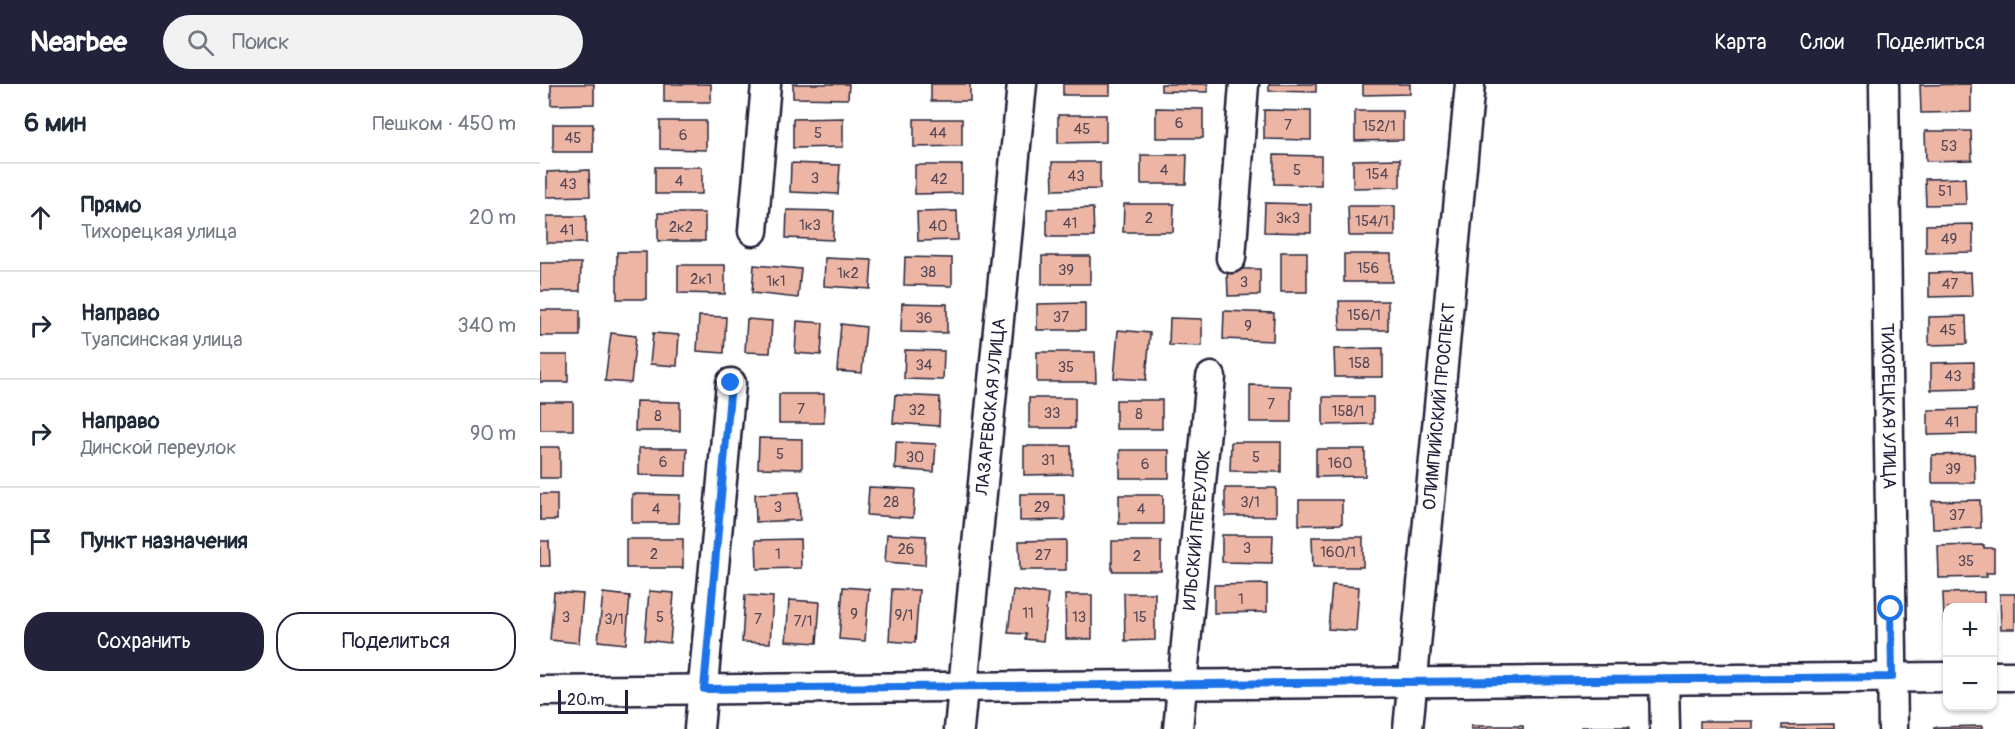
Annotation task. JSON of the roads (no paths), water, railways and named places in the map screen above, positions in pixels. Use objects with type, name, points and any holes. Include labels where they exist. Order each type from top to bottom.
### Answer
[{"type":"street","points":[[753,231],[766,84]]},
{"type":"street","name":"ЛАЗАРЕВСКАЯ УЛИЦА","points":[[959,729],[1022,84]]},
{"type":"street","points":[[1231,258],[1244,84]]},
{"type":"street","name":"ОЛИМПИЙСКИЙ ПРОСПЕКТ","points":[[1408,729],[1470,84]]},
{"type":"street","name":"ТИХОРЕЦКАЯ УЛИЦА","points":[[1884,84],[1893,729]]},
{"type":"street","name":"ИЛЬСКИЙ ПЕРЕУЛОК","points":[[1178,729],[1211,377]]},
{"type":"street","points":[[699,729],[731,383]]},
{"type":"street","points":[[1997,676],[2015,676]]},
{"type":"street","points":[[540,691],[1943,677]]},
{"type":"street","points":[[1664,679],[1665,729]]}]
